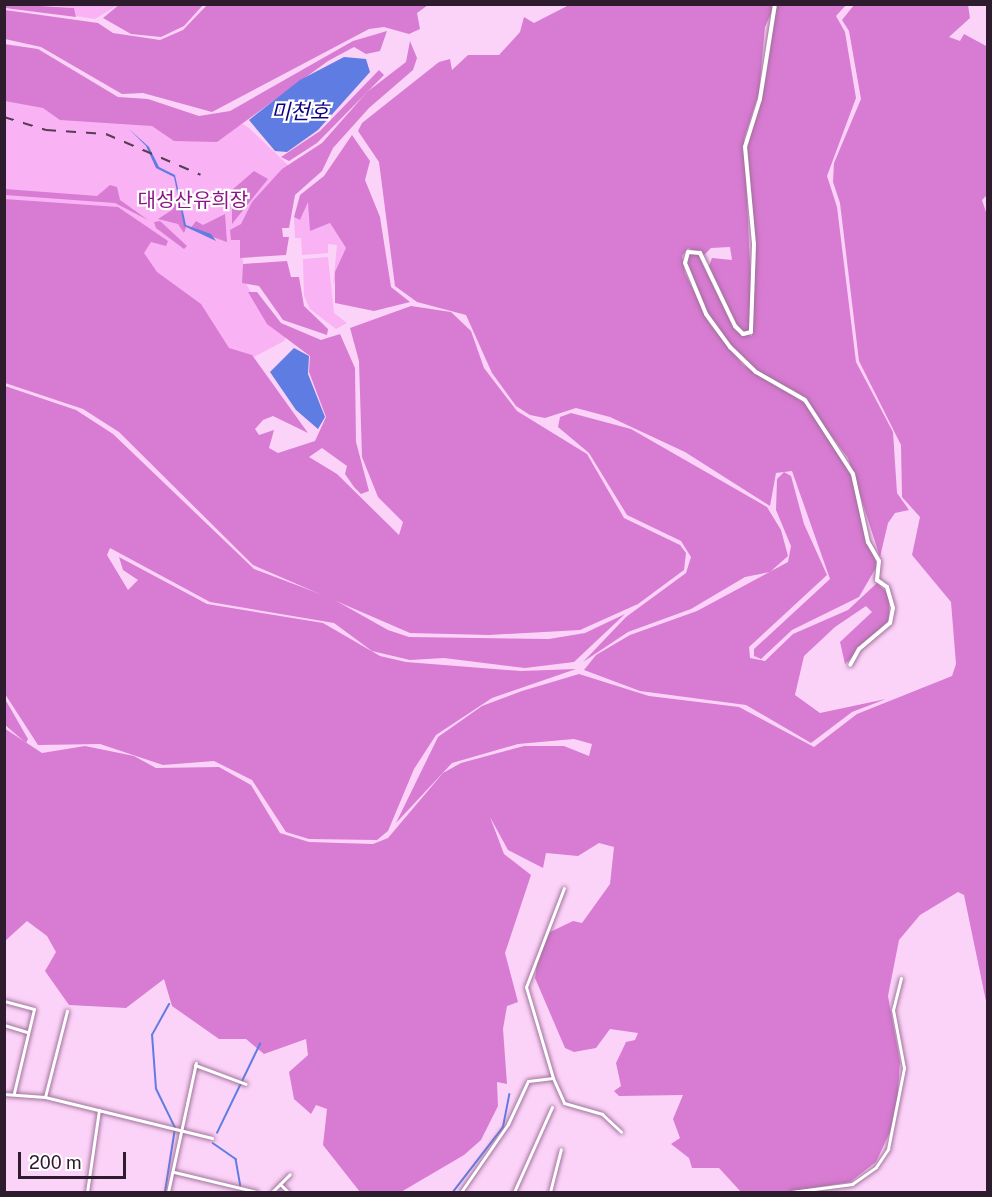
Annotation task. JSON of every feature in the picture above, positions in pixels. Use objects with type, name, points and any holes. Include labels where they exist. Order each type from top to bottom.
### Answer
[{"type":"street","points":[[775,4],[760,99],[745,147],[754,244],[751,332],[743,334],[735,326],[700,253],[688,252],[685,263],[706,314],[730,347],[756,372],[806,400],[854,474],[868,542],[879,561],[877,580],[887,587],[893,608],[890,623],[859,649],[850,665]]},
{"type":"street","points":[[564,888],[526,987],[553,1078],[564,1103],[602,1114],[621,1132]]},
{"type":"street","points":[[791,1192],[852,1184],[869,1174],[888,1149],[904,1068],[893,1010],[901,978]]},
{"type":"street","points":[[4,1001],[34,1009],[14,1093]]},
{"type":"street","points":[[45,1097],[67,1011]]},
{"type":"street","points":[[4,1025],[27,1032]]},
{"type":"street","points":[[168,1192],[196,1064],[246,1084]]},
{"type":"street","points":[[461,1192],[508,1124],[525,1084],[553,1078]]},
{"type":"street","points":[[4,1094],[45,1097],[174,1131],[212,1138]]},
{"type":"street","points":[[514,1192],[552,1107]]},
{"type":"street","points":[[87,1192],[99,1110]]},
{"type":"street","points":[[550,1192],[561,1149]]},
{"type":"street","points":[[174,1172],[257,1192]]},
{"type":"street","points":[[272,1192],[290,1174]]},
{"type":"street","points":[[280,1184],[288,1192]]},
{"type":"green space","points":[[45,5],[118,5],[95,19],[76,16],[74,8]]},
{"type":"green space","name":"대성산유희장","points":[[5,99],[153,125],[197,140],[243,124],[249,128],[289,166],[241,243],[245,281],[266,322],[287,334],[284,341],[252,358],[240,356],[38,207],[5,202]]},
{"type":"green space","points":[[308,201],[315,229],[330,223],[346,248],[333,286],[337,245],[328,244],[328,253],[302,255],[301,238],[295,238],[294,217],[300,220]]},
{"type":"green space","points":[[328,257],[334,313],[347,323],[336,329],[310,309],[304,296],[303,259]]},
{"type":"shaded area","points":[[5,4],[74,8],[76,17],[5,8]]},
{"type":"shaded area","points":[[120,4],[203,5],[184,26],[161,37],[131,34],[103,18]]},
{"type":"shaded area","points":[[208,4],[428,5],[417,13],[420,29],[409,34],[384,27],[369,29],[212,112],[143,93],[122,94],[41,47],[5,39],[5,10],[98,23],[113,33],[160,40],[183,30]]},
{"type":"shaded area","points":[[571,4],[771,5],[773,9],[765,27],[759,92],[744,139],[753,327],[745,332],[737,325],[709,266],[712,258],[732,260],[730,247],[711,248],[704,255],[688,248],[682,256],[685,273],[709,323],[743,365],[806,404],[850,473],[877,566],[859,597],[792,630],[761,659],[754,656],[754,649],[830,579],[792,471],[776,473],[770,506],[685,452],[610,417],[576,408],[545,418],[530,415],[516,406],[492,373],[466,315],[417,302],[395,286],[379,162],[358,131],[362,123],[439,62],[450,59],[452,70],[468,55],[499,55],[520,32],[524,17],[534,23]]},
{"type":"shaded area","points":[[777,5],[846,5],[836,16],[845,32],[856,98],[827,176],[837,207],[856,362],[893,432],[897,493],[909,510],[895,513],[888,523],[880,557],[848,458],[800,394],[757,371],[731,346],[707,314],[686,260],[690,253],[698,255],[735,330],[752,336],[756,250],[747,142],[764,89]]},
{"type":"shaded area","points":[[854,5],[968,5],[970,18],[949,37],[960,41],[964,34],[988,47],[988,194],[982,200],[988,218],[987,1006],[964,895],[958,892],[920,915],[899,940],[888,996],[900,1062],[896,1119],[876,1162],[850,1182],[789,1192],[741,1192],[719,1168],[692,1168],[689,1158],[671,1144],[680,1138],[673,1119],[683,1095],[619,1096],[614,1091],[621,1086],[616,1063],[626,1042],[635,1040],[638,1033],[610,1029],[596,1048],[574,1052],[565,1048],[535,978],[539,950],[548,933],[573,921],[582,923],[610,884],[614,847],[599,843],[578,856],[546,853],[543,868],[508,850],[490,817],[504,854],[531,875],[505,953],[518,1002],[507,1006],[503,1029],[507,1084],[497,1082],[498,1106],[481,1140],[464,1155],[401,1192],[360,1192],[323,1145],[327,1109],[316,1105],[311,1114],[294,1099],[289,1072],[308,1055],[306,1039],[264,1054],[246,1039],[219,1039],[172,1006],[164,979],[126,1008],[69,1005],[45,971],[56,952],[47,936],[27,921],[5,941],[4,728],[42,753],[85,746],[134,756],[156,768],[219,767],[251,785],[280,833],[309,842],[373,844],[388,838],[443,773],[461,763],[524,746],[564,746],[589,756],[592,744],[574,739],[518,744],[452,763],[396,823],[438,737],[482,706],[579,674],[649,696],[739,707],[814,747],[857,714],[952,676],[956,664],[951,602],[912,555],[920,517],[902,497],[901,445],[859,361],[840,203],[833,182],[834,163],[861,99],[849,31],[842,20]]},
{"type":"shaded area","points":[[387,31],[380,51],[366,54],[354,47],[328,61],[217,142],[174,141],[152,126],[60,120],[43,108],[5,101],[4,44],[38,49],[118,97],[148,99],[199,116],[230,111],[353,41]]},
{"type":"shaded area","points":[[410,41],[417,58],[413,70],[369,108],[333,148],[322,171],[295,195],[289,228],[282,228],[283,237],[289,237],[286,255],[240,258],[240,240],[231,240],[230,230],[241,224],[252,202],[282,169],[322,143],[367,92],[406,62]]},
{"type":"shaded area","points":[[379,70],[384,75],[317,143],[289,161],[281,157],[320,131]]},
{"type":"shaded area","points":[[352,135],[370,161],[365,180],[380,217],[391,287],[410,302],[374,311],[335,303],[335,272],[346,248],[330,223],[310,231],[308,202],[300,220],[294,217],[300,195],[324,176]]},
{"type":"shaded area","points":[[254,171],[268,179],[232,224],[232,190]]},
{"type":"shaded area","points":[[110,185],[117,187],[120,200],[148,220],[115,203],[5,195],[5,189],[97,196]]},
{"type":"shaded area","points":[[177,198],[186,228],[184,233],[178,224],[158,219],[172,210]]},
{"type":"shaded area","points":[[4,199],[118,207],[168,241],[166,246],[151,242],[144,253],[157,272],[201,304],[229,348],[252,355],[308,433],[273,416],[263,420],[255,429],[259,435],[274,430],[269,448],[278,453],[315,441],[326,417],[309,372],[310,356],[267,324],[248,292],[257,292],[281,323],[321,340],[340,334],[355,368],[356,442],[369,491],[361,494],[345,474],[347,466],[322,448],[309,457],[337,474],[399,535],[403,522],[378,497],[362,457],[359,361],[350,328],[411,306],[451,312],[471,331],[484,368],[517,411],[587,454],[624,518],[680,545],[686,553],[684,570],[638,604],[580,630],[489,635],[410,633],[253,565],[119,432],[83,409],[5,383]]},
{"type":"shaded area","points":[[225,214],[227,242],[190,229],[196,221],[203,225]]},
{"type":"shaded area","points":[[160,221],[187,246],[184,249],[156,228],[154,222]]},
{"type":"shaded area","points":[[287,261],[291,277],[299,277],[304,306],[328,329],[327,335],[283,320],[259,286],[242,283],[243,264]]},
{"type":"shaded area","points":[[5,386],[76,410],[113,434],[254,569],[331,598],[388,630],[409,637],[549,639],[585,633],[625,614],[574,662],[525,668],[444,658],[410,660],[372,651],[334,623],[210,602],[110,548],[107,555],[128,590],[138,580],[123,570],[119,557],[207,604],[323,623],[380,656],[406,662],[521,671],[576,669],[492,698],[436,735],[414,769],[388,831],[377,840],[309,839],[286,832],[252,780],[214,761],[163,765],[100,744],[38,745],[5,694]]},
{"type":"shaded area","points":[[571,413],[631,429],[767,507],[781,530],[788,556],[770,572],[745,577],[691,609],[628,632],[583,662],[626,617],[686,573],[691,557],[681,541],[627,515],[589,453],[558,427],[560,417]]},
{"type":"shaded area","points":[[784,472],[791,476],[804,524],[827,575],[749,647],[750,658],[765,661],[793,634],[848,610],[877,583],[889,595],[889,620],[845,664],[840,642],[872,612],[866,606],[835,627],[804,656],[795,695],[820,713],[886,699],[852,712],[811,743],[746,705],[640,691],[584,670],[596,655],[630,635],[697,611],[788,562],[791,546],[776,510],[777,479]]},
{"type":"shaded area","points":[[5,699],[28,739],[26,743],[5,725]]},
{"type":"water","name":"미천호","points":[[344,57],[366,59],[370,72],[318,130],[287,152],[275,151],[249,120],[300,80]]},
{"type":"water","points":[[129,129],[149,147],[159,167],[175,175],[186,225],[211,234],[216,241],[184,226],[174,177],[156,168],[146,146]]},
{"type":"water","points":[[294,348],[309,356],[308,374],[325,417],[318,429],[296,410],[270,372]]},
{"type":"waterway","points":[[165,1192],[175,1128],[156,1089],[152,1035],[169,1004]]},
{"type":"waterway","points":[[217,1133],[260,1044]]},
{"type":"waterway","points":[[453,1192],[503,1127],[509,1095]]},
{"type":"waterway","points":[[213,1143],[236,1159],[241,1186]]},
{"type":"railway","points":[[4,117],[46,130],[106,134],[201,175]]}]
